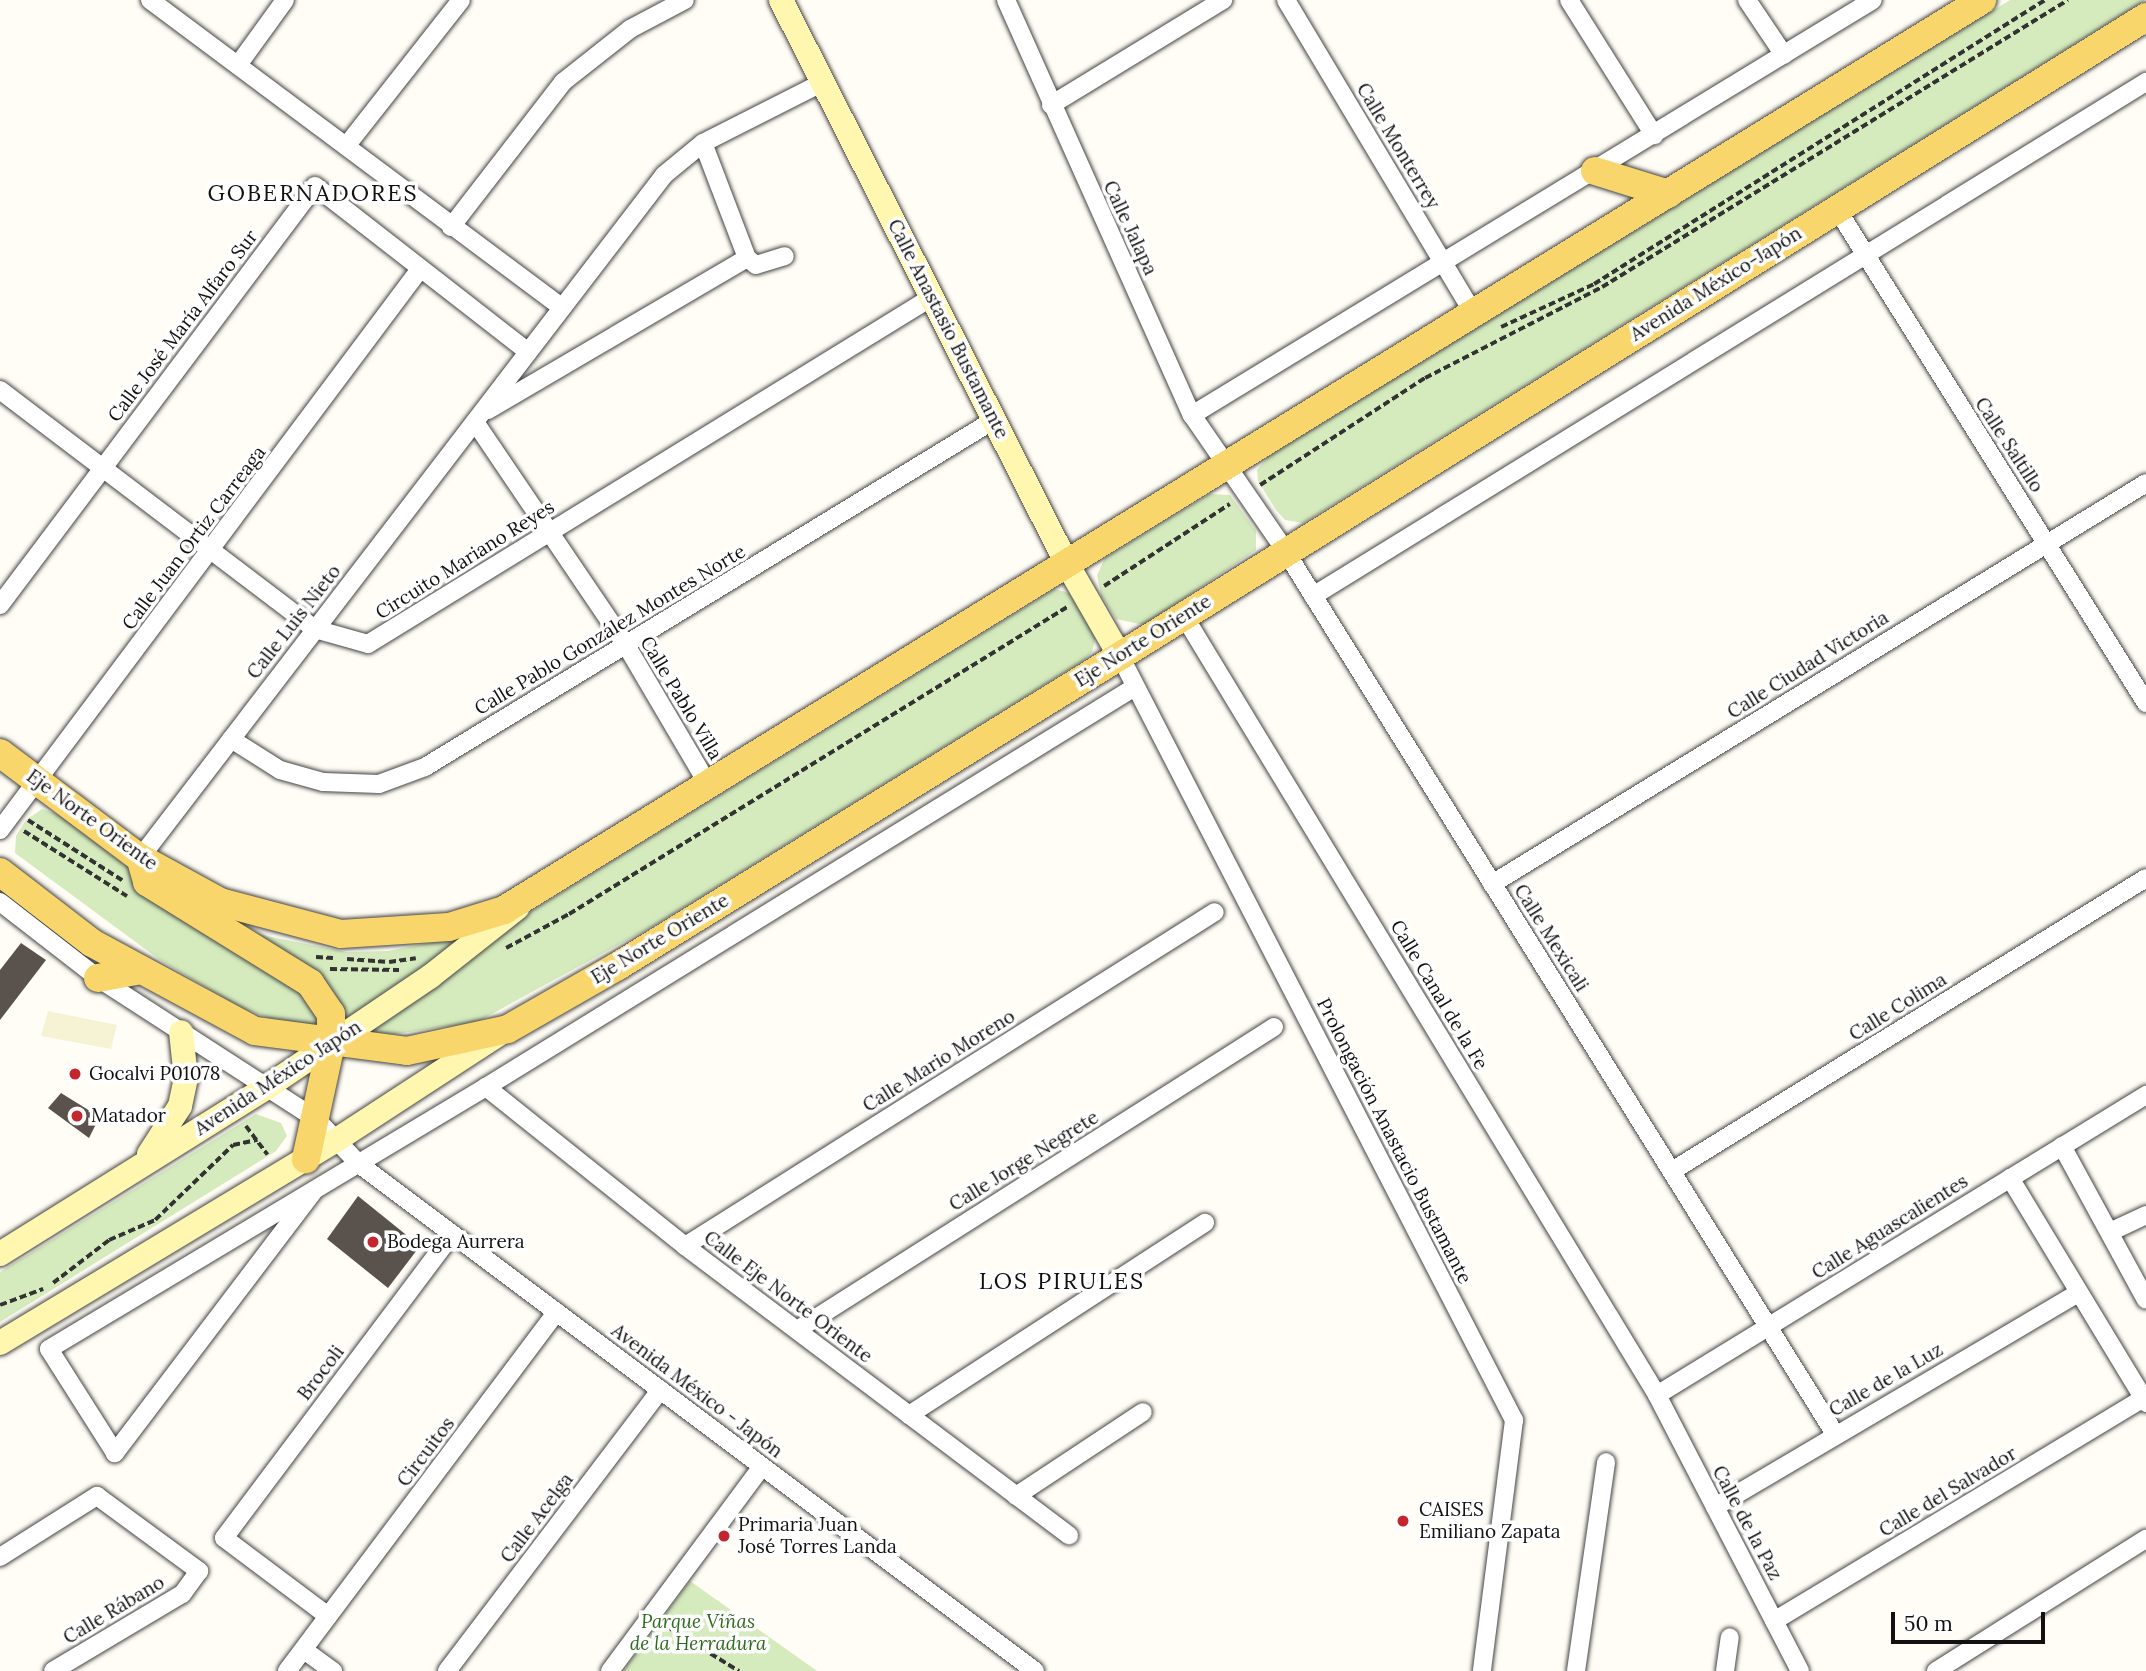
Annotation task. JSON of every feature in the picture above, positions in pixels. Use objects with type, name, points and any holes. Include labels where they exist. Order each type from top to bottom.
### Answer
[{"type":"main road","points":[[1225,469],[1982,0]]},
{"type":"main road","name":"Avenida México-Japón","points":[[1286,552],[2146,17]]},
{"type":"main road","points":[[1595,171],[1669,194]]},
{"type":"main road","name":"Eje Norte Oriente","points":[[0,753],[140,858],[220,902],[341,934],[449,927],[504,910],[545,886],[1225,469]]},
{"type":"main road","name":"Eje Norte Oriente","points":[[0,872],[92,943],[255,1031],[331,1044],[407,1052],[508,1029],[618,966],[1286,552]]},
{"type":"main road","points":[[140,858],[147,882],[310,984],[331,1014],[331,1044],[306,1158]]},
{"type":"main road","points":[[98,978],[141,970]]},
{"type":"street","points":[[150,0],[560,306]]},
{"type":"street","points":[[239,65],[285,0]]},
{"type":"street","points":[[347,145],[461,0]]},
{"type":"street","points":[[452,227],[563,82],[631,29],[685,0]]},
{"type":"street","name":"Calle Anastasio Bustamante","points":[[781,0],[1068,564],[1095,591],[1120,656]]},
{"type":"street","name":"Calle Jalapa","points":[[1006,0],[1192,415],[1225,469]]},
{"type":"street","points":[[1051,105],[1223,0]]},
{"type":"street","name":"Calle Monterrey","points":[[1286,0],[1475,314]]},
{"type":"street","points":[[1569,0],[1654,135]]},
{"type":"street","points":[[1747,0],[1784,55]]},
{"type":"street","points":[[1192,415],[1873,0]]},
{"type":"street","name":"Calle Luis Nieto","points":[[140,858],[479,418],[560,306],[664,175],[703,143],[823,82]]},
{"type":"street","points":[[1313,596],[2146,82]]},
{"type":"street","points":[[703,143],[747,258],[756,265],[785,256]]},
{"type":"street","name":"Calle José María Alfaro Sur","points":[[0,605],[315,186],[527,351]]},
{"type":"street","name":"Calle Saltillo","points":[[1837,209],[1863,255],[2048,543],[2146,703]]},
{"type":"street","name":"Calle Luis Nieto","points":[[479,418],[747,258]]},
{"type":"street","name":"Calle Juan Ortiz Carreaga","points":[[4,825],[212,551],[420,269]]},
{"type":"street","name":"Circuito Mariano Reyes","points":[[0,390],[315,629],[368,644],[932,297]]},
{"type":"street","name":"Calle Pablo Villa","points":[[479,418],[626,645],[709,786]]},
{"type":"street","name":"Calle Pablo González Montes Norte","points":[[231,739],[280,770],[323,782],[379,784],[425,767],[994,420]]},
{"type":"street","name":"Calle Mexicali","points":[[1225,469],[1286,552],[1835,1434]]},
{"type":"street","name":"Calle Ciudad Victoria","points":[[1492,884],[2146,483]]},
{"type":"street","name":"Calle Canal de la Fe","points":[[1184,616],[1657,1395]]},
{"type":"street","name":"Prolongación Anastacio Bustamante","points":[[1120,656],[1514,1420],[1482,1671]]},
{"type":"street","name":"Eje Norte Oriente","points":[[313,1192],[115,1453],[50,1349],[486,1087],[1135,687]]},
{"type":"street","name":"Calle Colima","points":[[1672,1171],[2146,878]]},
{"type":"street","name":"Avenida México Japón","points":[[0,1254],[331,1044],[446,964],[545,886]]},
{"type":"street","name":"Avenida México - Japón","points":[[0,902],[98,978],[270,1085],[316,1119],[359,1164],[1035,1671]]},
{"type":"street","name":"Calle Mario Moreno","points":[[685,1246],[1215,912]]},
{"type":"street","name":"Calle Jorge Negrete","points":[[797,1330],[1274,1027]]},
{"type":"street","points":[[0,1343],[338,1139],[508,1029]]},
{"type":"street","points":[[132,1172],[163,1138],[180,1106],[186,1078],[181,1032]]},
{"type":"street","name":"Calle Eje Norte Oriente","points":[[486,1087],[685,1246],[1069,1535]]},
{"type":"street","name":"Calle Aguascalientes","points":[[1657,1395],[2146,1095]]},
{"type":"street","points":[[2062,1146],[2112,1231],[2146,1300]]},
{"type":"street","points":[[2010,1178],[2145,1401]]},
{"type":"street","points":[[2112,1231],[2146,1214]]},
{"type":"street","points":[[909,1415],[1205,1223]]},
{"type":"street","name":"Brocoli","points":[[328,1616],[224,1538],[452,1234]]},
{"type":"street","name":"Calle de la Luz","points":[[1715,1507],[1835,1434],[2079,1293]]},
{"type":"street","name":"Circuitos","points":[[288,1671],[557,1312]]},
{"type":"street","name":"Calle Acelga","points":[[447,1671],[660,1390]]},
{"type":"street","name":"Calle de la Paz","points":[[1657,1395],[1800,1671]]},
{"type":"street","name":"Calle del Salvador","points":[[1774,1621],[2145,1401]]},
{"type":"street","points":[[1016,1496],[1143,1412]]},
{"type":"street","points":[[1576,1671],[1606,1462]]},
{"type":"street","points":[[610,1671],[762,1466]]},
{"type":"street","name":"Calle Rábano","points":[[0,1557],[97,1496],[199,1571],[181,1594],[53,1671]]},
{"type":"street","points":[[1936,1671],[2146,1539]]},
{"type":"street","points":[[1726,1671],[1730,1637]]},
{"type":"street","points":[[304,1650],[333,1671]]},
{"type":"path","points":[[504,948],[569,914],[1095,591],[1425,378],[1602,287],[2068,0]]},
{"type":"path","points":[[4,825],[131,898]]},
{"type":"path","points":[[323,968],[401,970],[446,964]]},
{"type":"path","points":[[246,1126],[270,1157]]},
{"type":"path","points":[[0,1305],[48,1287],[109,1240],[155,1220],[233,1145],[257,1140]]},
{"type":"path","points":[[659,1622],[739,1671]]},
{"type":"shaded area","points":[[48,1011],[117,1025],[111,1049],[41,1036]]},
{"type":"green space","points":[[2010,0],[2145,0],[1303,523],[1285,520],[1276,510],[1258,481],[1257,470],[1268,457]]},
{"type":"green space","points":[[1210,494],[1230,495],[1256,531],[1256,550],[1144,625],[1116,619],[1101,595],[1097,575],[1105,558]]},
{"type":"green space","points":[[1055,589],[1072,594],[1096,635],[1092,652],[1084,660],[653,926],[477,1022],[388,1035],[283,1023],[241,1008],[160,960],[15,853],[16,836],[26,820],[42,809],[64,817],[220,922],[266,936],[347,952],[388,951],[470,935],[527,914]]},
{"type":"green space","points":[[256,1114],[281,1123],[287,1136],[276,1151],[0,1322],[0,1272]]},
{"type":"green space","name":"Parque Viñas de la Herradura","points":[[690,1581],[817,1671],[623,1671]]},
{"type":"building","points":[[21,943],[46,960],[0,1020],[0,970]]},
{"type":"building","name":"Matador","points":[[61,1093],[90,1111],[97,1122],[89,1138],[48,1108]]},
{"type":"building","name":"Bodega Aurrera","points":[[358,1196],[420,1246],[388,1288],[327,1239]]},
{"type":"place","name":"Gocalvi P01078","points":[[75,1074]]},
{"type":"place","name":"Matador","points":[[77,1116]]},
{"type":"place","name":"Bodega Aurrera","points":[[373,1242]]},
{"type":"place","name":"CAISES Emiliano Zapata","points":[[1403,1521]]},
{"type":"place","name":"Primaria Juan José Torres Landa","points":[[724,1536]]},
{"type":"district","name":"GOBERNADORES","points":[[313,193]]},
{"type":"district","name":"LOS PIRULES","points":[[1062,1281]]}]
